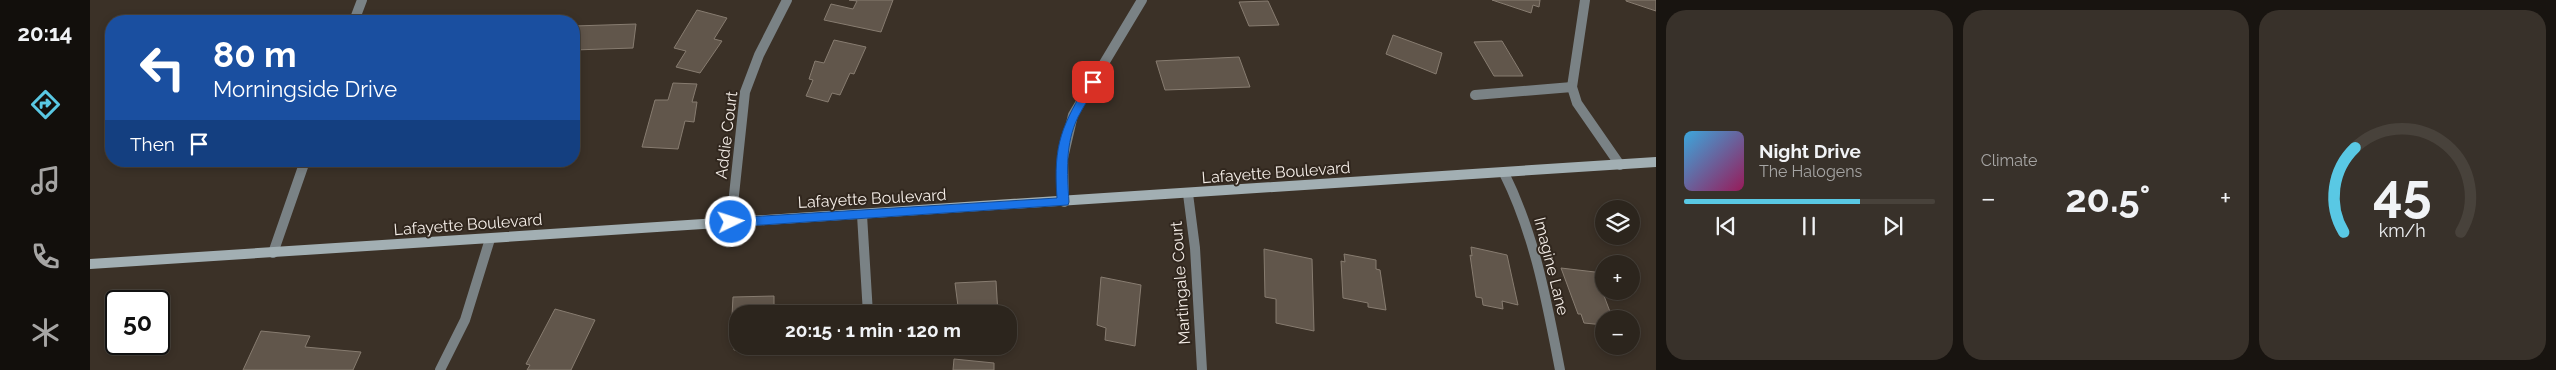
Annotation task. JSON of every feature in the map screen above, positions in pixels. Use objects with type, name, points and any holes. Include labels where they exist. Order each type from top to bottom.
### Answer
[{"type":"main road","name":"Lafayette Boulevard","points":[[90,264],[1188,194],[1656,162]]},
{"type":"street","points":[[356,15],[362,0]]},
{"type":"street","name":"Addie Court","points":[[731,222],[746,92],[759,56],[787,0]]},
{"type":"street","points":[[1064,202],[1061,165],[1066,136],[1073,116],[1142,0]]},
{"type":"street","points":[[1585,0],[1572,87],[1577,103],[1620,165]]},
{"type":"street","points":[[1474,95],[1572,87]]},
{"type":"street","points":[[273,253],[303,167]]},
{"type":"street","name":"Imagine Lane","points":[[1504,172],[1522,212],[1550,319],[1560,370]]},
{"type":"street","name":"Martingale Court","points":[[1188,194],[1195,248],[1202,370]]},
{"type":"street","points":[[862,215],[867,305]]},
{"type":"street","points":[[440,370],[465,320],[490,238]]},
{"type":"building","points":[[849,0],[893,0],[881,32],[824,20],[831,4],[853,9],[857,1]]},
{"type":"building","points":[[1492,0],[1540,0],[1539,7],[1533,5],[1531,13]]},
{"type":"building","points":[[1656,0],[1656,11],[1626,1]]},
{"type":"building","points":[[1268,1],[1279,25],[1249,26],[1239,2]]},
{"type":"building","points":[[697,10],[727,18],[714,39],[722,41],[700,73],[676,67],[686,51],[674,48]]},
{"type":"building","points":[[636,24],[633,48],[580,50],[580,26]]},
{"type":"building","points":[[1393,35],[1442,53],[1436,74],[1386,54]]},
{"type":"building","points":[[834,40],[866,47],[854,74],[850,73],[840,95],[832,93],[828,102],[806,96],[813,80],[809,79],[815,61],[824,63]]},
{"type":"building","points":[[1502,41],[1523,76],[1494,76],[1474,42]]},
{"type":"building","points":[[1239,57],[1250,87],[1165,90],[1156,61]]},
{"type":"building","points":[[673,83],[697,84],[692,102],[697,102],[694,122],[685,121],[678,149],[642,147],[655,100],[668,100]]},
{"type":"building","points":[[1471,247],[1507,255],[1518,305],[1502,301],[1503,309],[1483,305],[1482,298],[1476,297],[1470,255],[1472,256]]},
{"type":"building","points":[[1264,249],[1312,259],[1314,331],[1276,323],[1276,299],[1265,297]]},
{"type":"building","points":[[1344,254],[1376,260],[1376,269],[1380,270],[1386,310],[1368,307],[1368,303],[1343,298],[1341,261],[1345,262]]},
{"type":"building","points":[[1561,268],[1595,272],[1595,300],[1606,300],[1609,310],[1595,310],[1595,324],[1584,323],[1581,314],[1578,314]]},
{"type":"building","points":[[1101,277],[1141,285],[1135,346],[1105,340],[1106,328],[1097,325]]},
{"type":"building","points":[[996,281],[997,305],[958,305],[955,283]]},
{"type":"building","points":[[774,296],[774,305],[733,305],[733,297]]},
{"type":"building","points":[[555,309],[595,320],[571,370],[527,370],[530,365],[526,364]]},
{"type":"building","points":[[261,331],[310,336],[305,347],[361,352],[353,370],[243,370]]},
{"type":"building","points":[[954,359],[994,363],[994,370],[953,370]]},
{"type":"route","points":[[731,222],[1064,202],[1061,165],[1066,136],[1073,116],[1093,82]]}]
